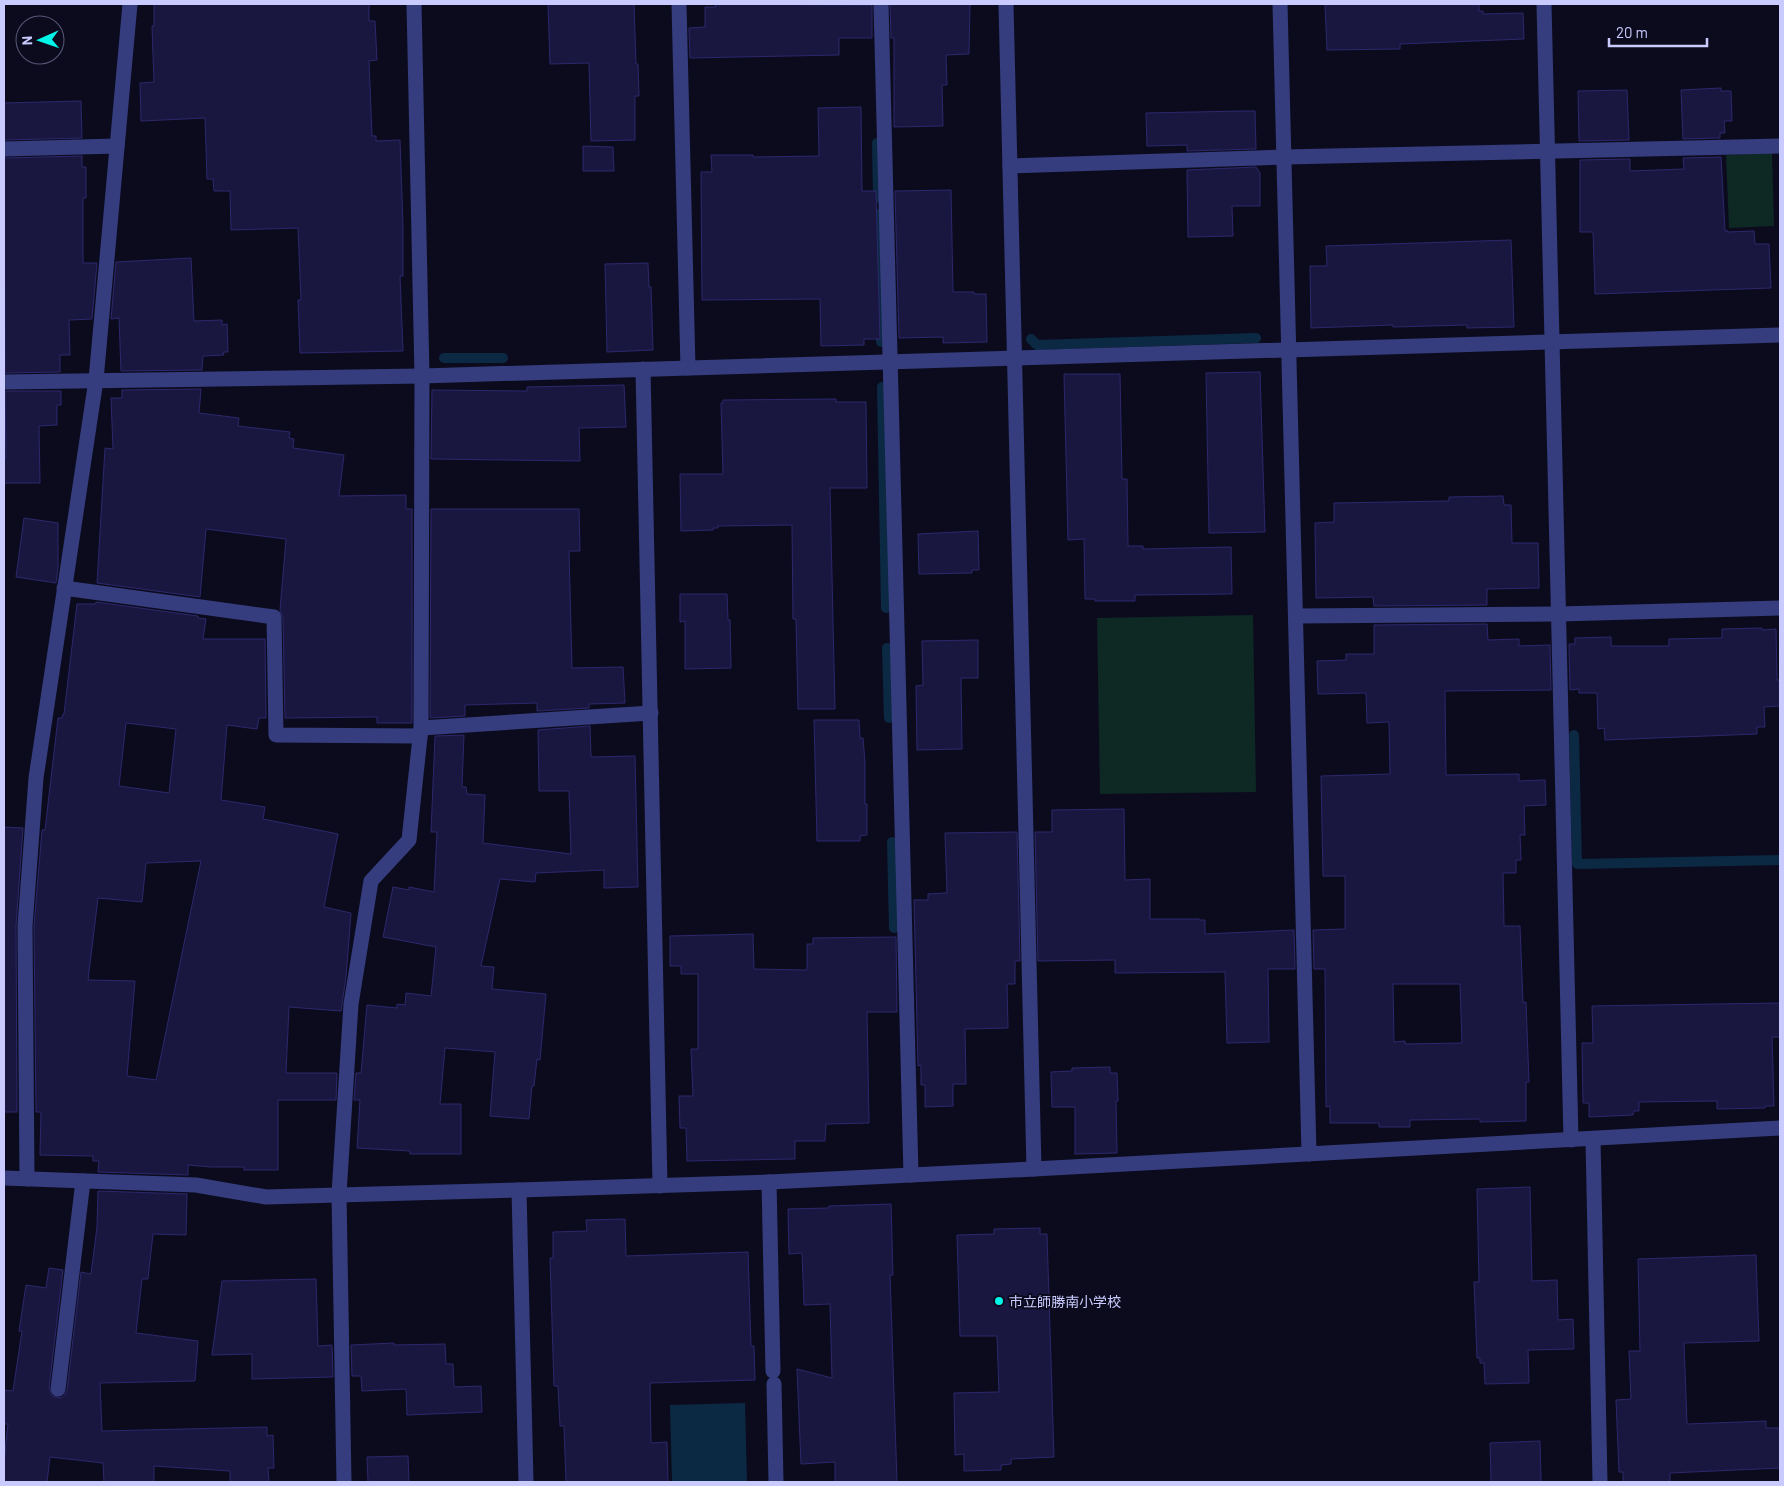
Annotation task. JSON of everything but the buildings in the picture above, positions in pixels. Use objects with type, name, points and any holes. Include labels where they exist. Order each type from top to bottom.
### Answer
[{"type":"street","points":[[27,1179],[25,926],[36,778],[96,380],[130,4]]},
{"type":"street","points":[[344,1482],[339,1194],[351,1004],[371,882],[409,840],[420,732],[422,376],[414,4]]},
{"type":"street","points":[[680,4],[688,368]]},
{"type":"street","points":[[881,4],[911,1176]]},
{"type":"street","points":[[1006,4],[1034,1169]]},
{"type":"street","points":[[1280,4],[1309,1154]]},
{"type":"street","points":[[1544,4],[1571,1140]]},
{"type":"street","points":[[4,149],[117,146]]},
{"type":"street","points":[[1010,166],[1284,157],[1780,146]]},
{"type":"street","points":[[4,382],[422,376],[1780,335]]},
{"type":"street","points":[[643,369],[660,1186]]},
{"type":"street","points":[[64,588],[274,616],[276,735],[420,732],[651,714]]},
{"type":"street","points":[[1296,616],[1559,614],[1780,608]]},
{"type":"street","points":[[4,1178],[196,1185],[266,1197],[520,1190],[911,1176],[1780,1128]]},
{"type":"street","points":[[1593,1139],[1600,1482]]},
{"type":"street","points":[[58,1389],[83,1181]]},
{"type":"street","points":[[769,1182],[776,1482]]},
{"type":"street","points":[[520,1190],[526,1482]]},
{"type":"green space","points":[[1772,153],[1774,226],[1729,228],[1726,155]]},
{"type":"green space","points":[[1253,615],[1256,792],[1100,794],[1097,618]]},
{"type":"water","points":[[745,1403],[747,1482],[672,1482],[670,1405]]},
{"type":"waterway","points":[[877,143],[878,198]]},
{"type":"waterway","points":[[879,214],[881,342]]},
{"type":"waterway","points":[[1031,339],[1037,345],[1256,338]]},
{"type":"waterway","points":[[444,358],[503,358]]},
{"type":"waterway","points":[[882,387],[886,608]]},
{"type":"waterway","points":[[887,648],[889,718]]},
{"type":"waterway","points":[[1574,735],[1577,864],[1780,860]]},
{"type":"waterway","points":[[892,842],[894,928]]},
{"type":"place","name":"市立師勝南小学校","points":[[999,1301]]}]
